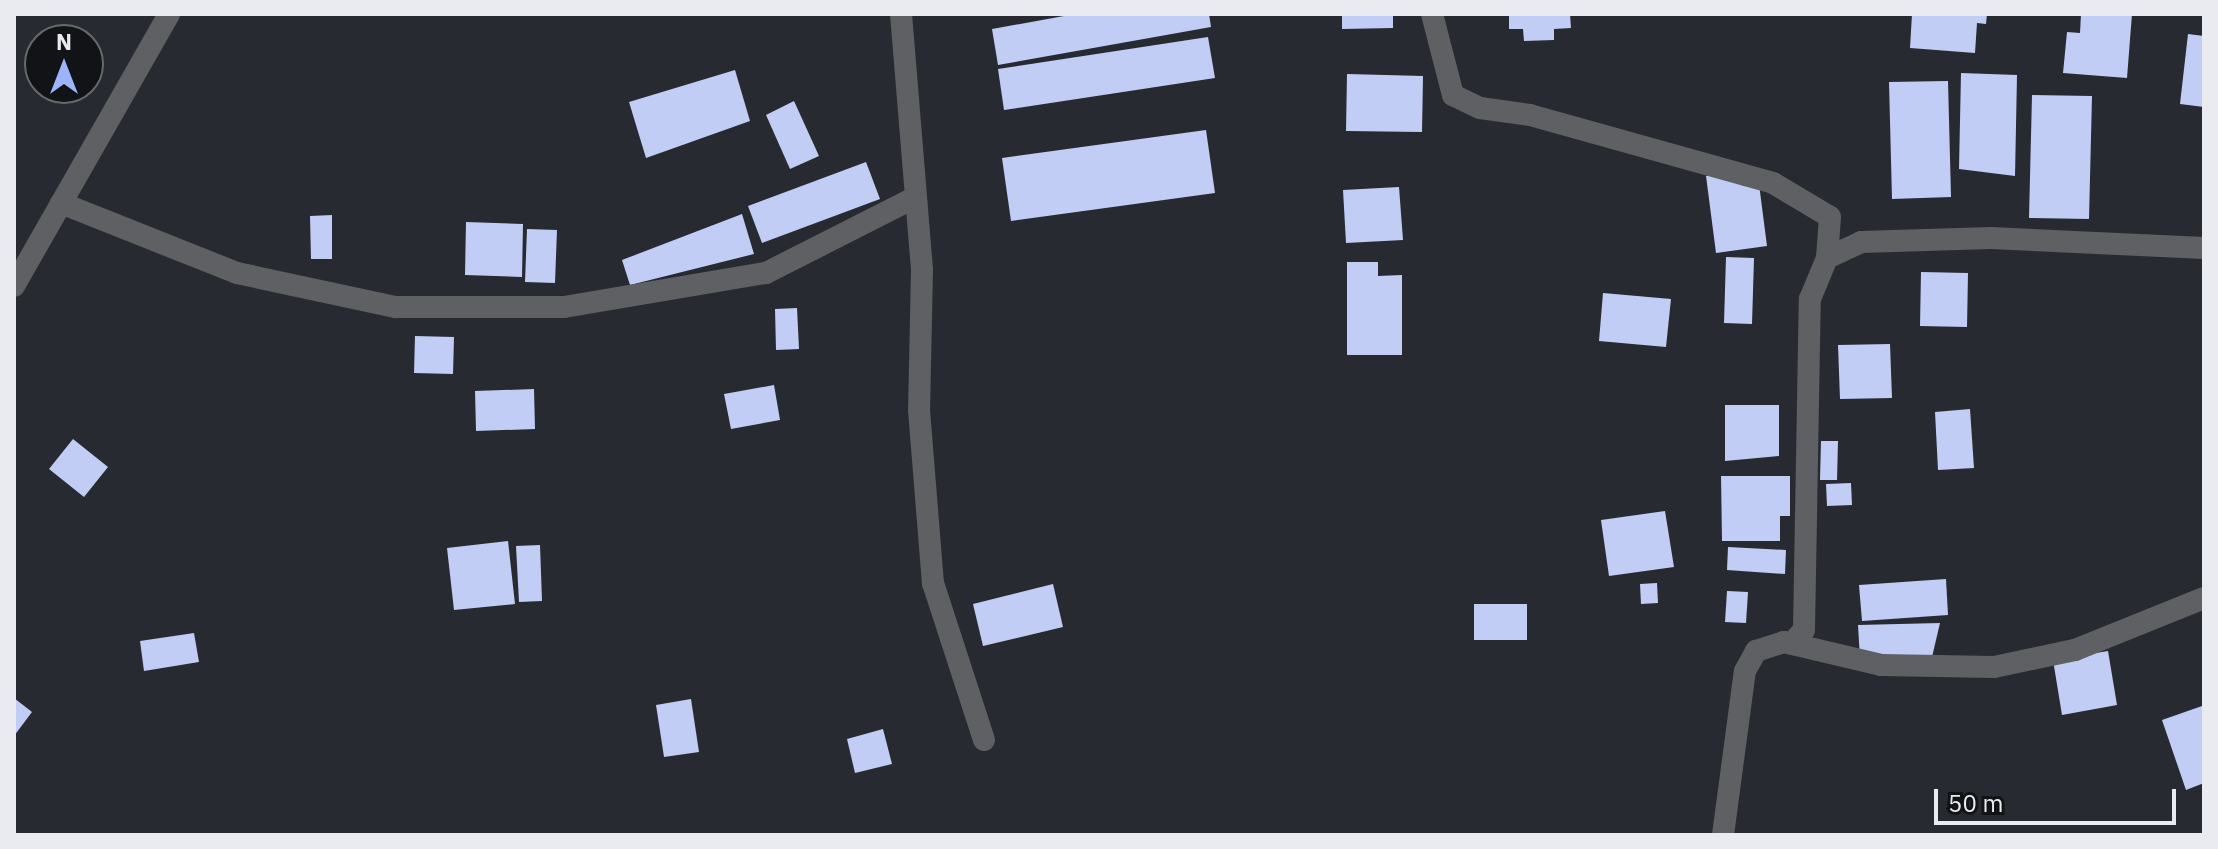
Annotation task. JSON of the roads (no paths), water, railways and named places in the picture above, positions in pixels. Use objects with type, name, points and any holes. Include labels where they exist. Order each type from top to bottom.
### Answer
[{"type":"street","points":[[14,286],[169,14]]},
{"type":"street","points":[[901,14],[912,199],[922,270],[919,410],[933,583],[984,740]]},
{"type":"street","points":[[1432,14],[1453,95],[1480,108],[1530,115],[1773,183],[1830,217],[1827,258],[1810,299],[1804,630],[1791,644]]},
{"type":"street","points":[[61,203],[237,273],[396,307],[564,307],[766,273],[912,199]]},
{"type":"street","points":[[1827,258],[1861,242],[1991,238],[2204,248]]},
{"type":"street","points":[[1723,835],[1745,671],[1756,651],[1791,644],[1881,665],[1994,667],[2075,650],[2204,598]]}]
